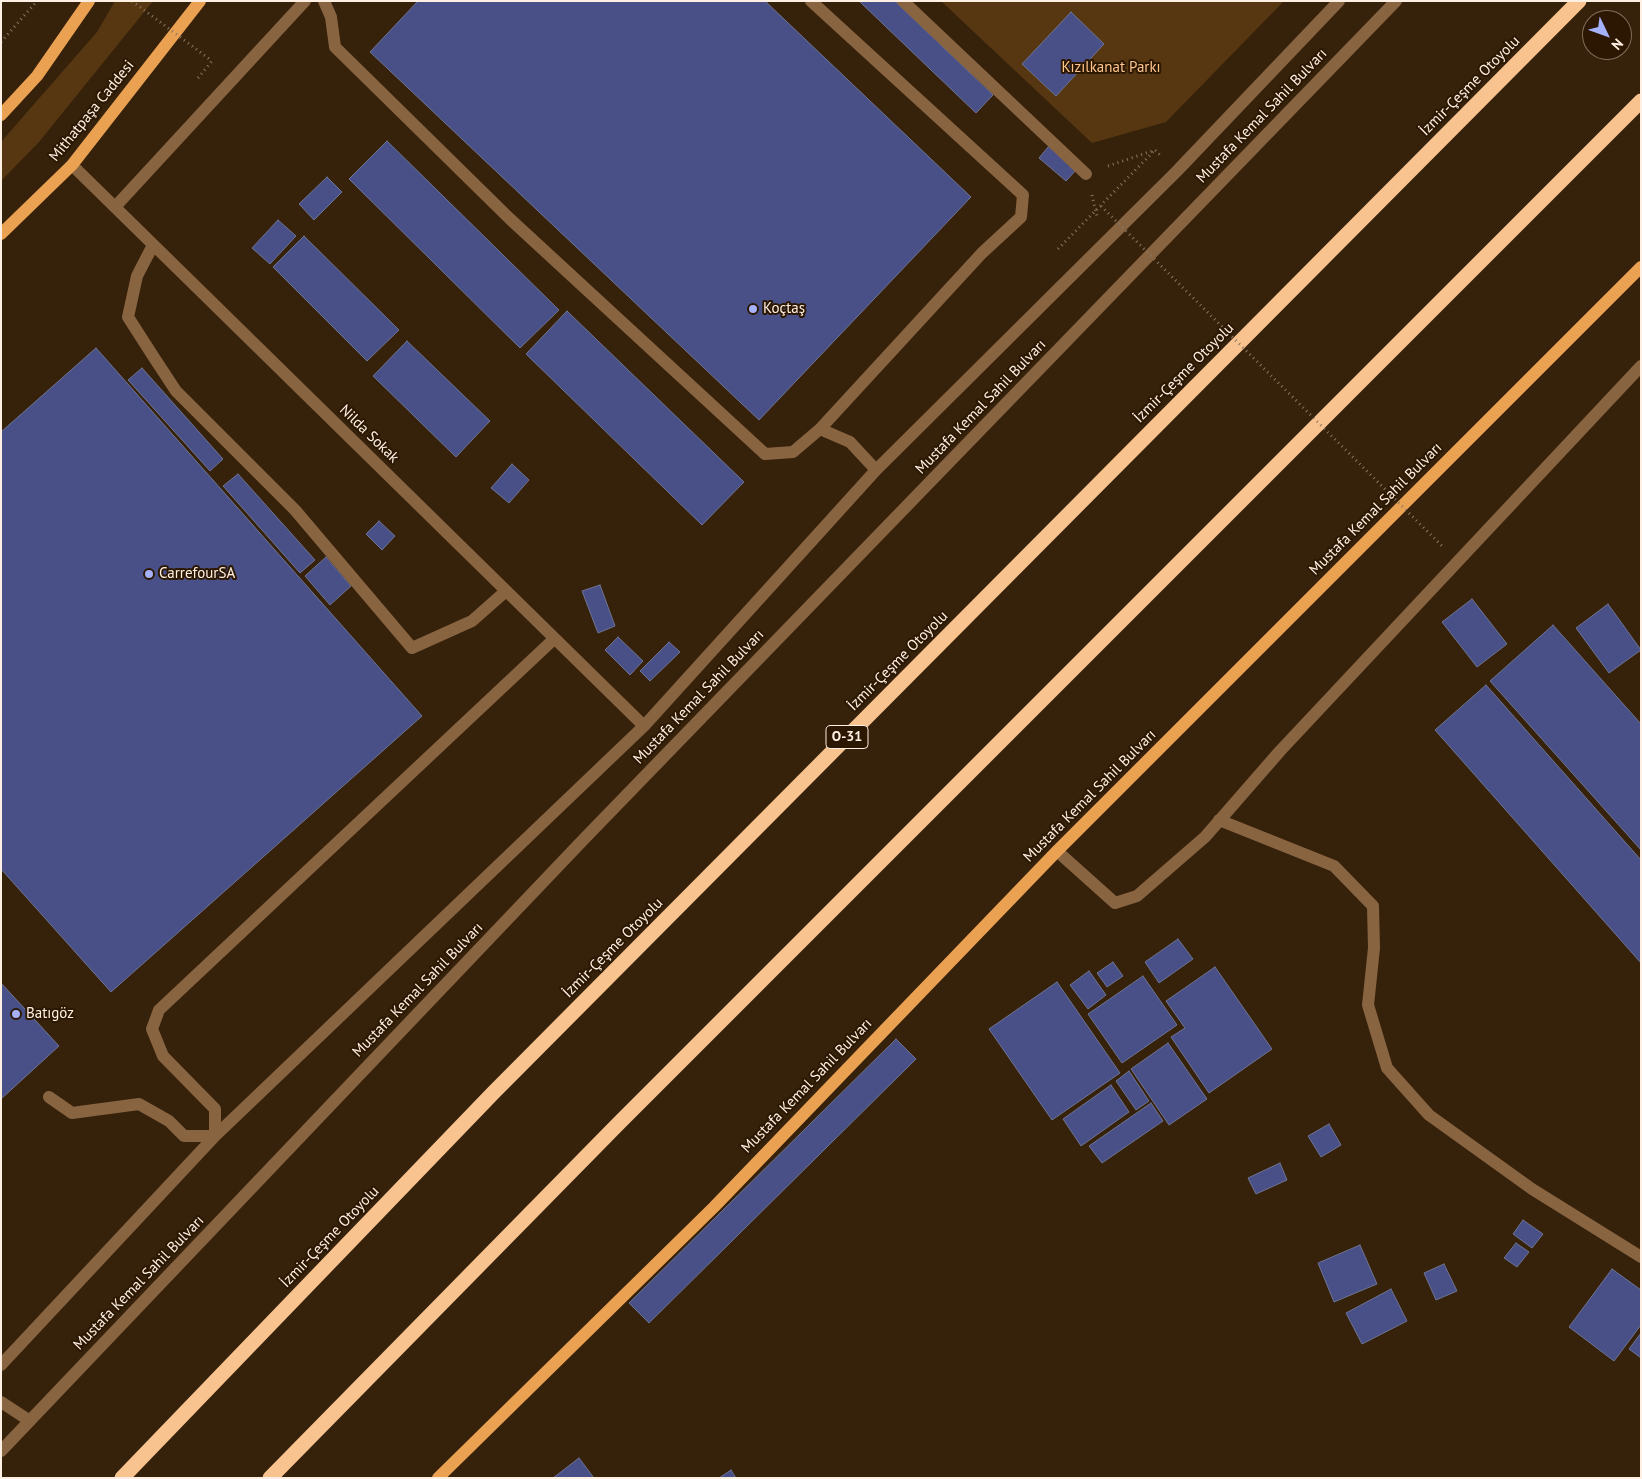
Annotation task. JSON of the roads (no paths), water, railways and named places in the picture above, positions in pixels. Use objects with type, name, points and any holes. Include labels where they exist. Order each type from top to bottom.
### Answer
[{"type":"highway","name":"İzmir-Çeşme Otoyolu","points":[[122,1478],[501,1085],[1579,1]]},
{"type":"highway","points":[[270,1478],[641,1101],[1641,101]]},
{"type":"main road","points":[[1,115],[37,76],[89,1]]},
{"type":"main road","name":"Mithatpaşa Caddesi","points":[[1,234],[72,165],[200,1]]},
{"type":"main road","name":"Mustafa Kemal Sahil Bulvarı","points":[[438,1478],[714,1207],[1057,851],[1641,267]]},
{"type":"street","points":[[114,207],[305,1]]},
{"type":"street","points":[[324,1],[331,17],[335,47],[510,219],[765,454],[793,452],[820,430],[982,253],[1021,217],[1023,195],[811,1]]},
{"type":"street","points":[[903,1],[1086,174]]},
{"type":"street","name":"Mustafa Kemal Sahil Bulvarı","points":[[1,1365],[215,1136],[644,726],[876,470],[1177,170],[1339,1]]},
{"type":"street","name":"Mustafa Kemal Sahil Bulvarı","points":[[1,1451],[583,840],[1396,1]]},
{"type":"street","name":"Nilda Sokak","points":[[72,165],[644,726]]},
{"type":"street","points":[[153,245],[137,276],[128,316],[153,356],[176,391],[295,510],[412,648],[472,621],[506,591]]},
{"type":"street","points":[[1057,851],[1115,903],[1137,896],[1205,837],[1280,751],[1641,366]]},
{"type":"street","points":[[820,430],[850,442],[876,470]]},
{"type":"street","points":[[48,1097],[72,1113],[139,1104],[169,1121],[184,1136],[215,1136],[215,1109],[163,1056],[152,1029],[159,1010],[554,638]]},
{"type":"street","points":[[1219,820],[1334,866],[1373,906],[1374,948],[1368,1005],[1387,1068],[1429,1115],[1532,1189],[1641,1258]]},
{"type":"street","points":[[1,1402],[30,1421]]},
{"type":"place","name":"Koçtaş","points":[[753,309]]},
{"type":"place","name":"CarrefourSA","points":[[149,574]]},
{"type":"place","name":"Batıgöz","points":[[16,1014]]},
{"type":"park label","name":"Kızılkanat Parkı","points":[[1111,68]]}]
